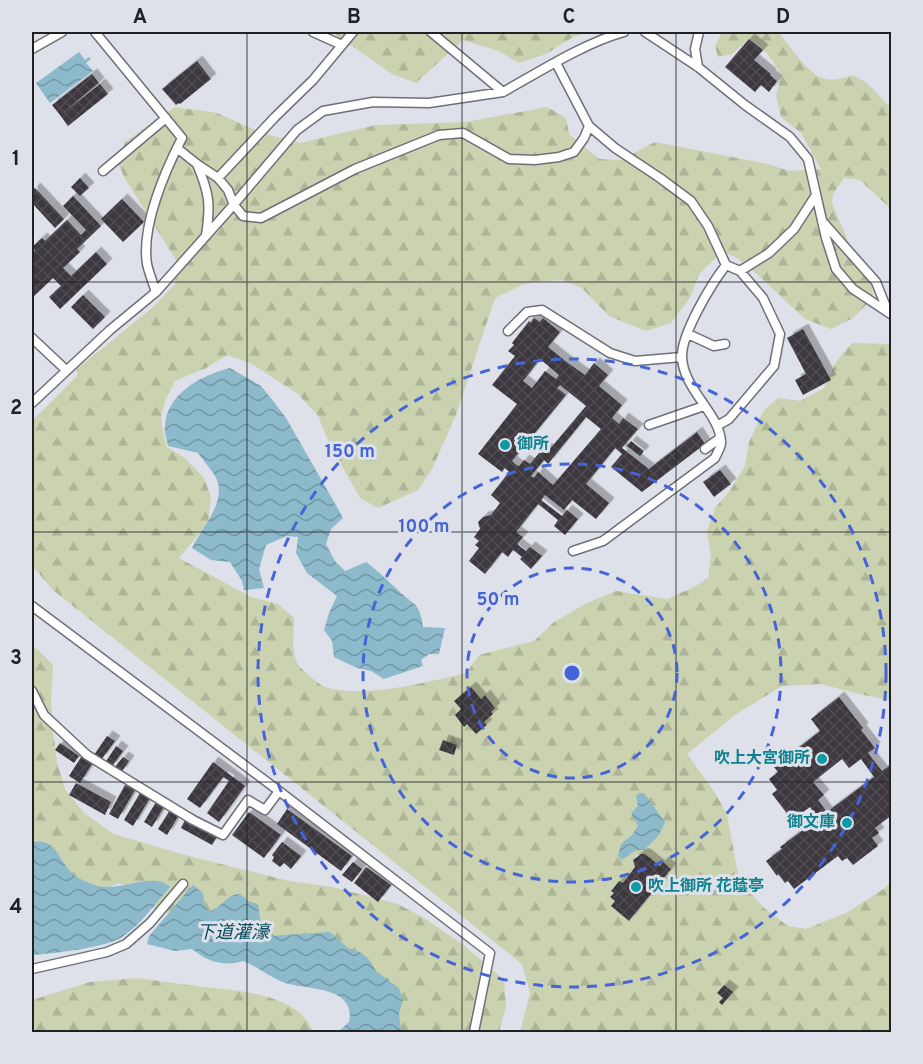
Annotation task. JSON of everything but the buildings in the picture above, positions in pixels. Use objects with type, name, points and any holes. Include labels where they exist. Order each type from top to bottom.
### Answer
[{"type":"lane","points":[[32,49],[62,32]]},
{"type":"lane","points":[[94,32],[182,138],[158,192],[149,228],[147,263],[156,292]]},
{"type":"lane","points":[[314,32],[342,45]]},
{"type":"lane","points":[[218,178],[313,80],[353,32]]},
{"type":"lane","points":[[431,32],[503,92]]},
{"type":"lane","points":[[32,403],[66,370],[156,292],[297,130],[323,111],[373,102],[429,103],[503,92],[612,35],[624,32]]},
{"type":"lane","points":[[645,32],[698,67],[790,137],[808,159],[836,269],[853,289],[890,314]]},
{"type":"lane","points":[[698,67],[694,50],[699,32]]},
{"type":"lane","points":[[556,63],[589,126],[615,148],[691,201],[708,226],[726,265],[740,271],[763,298],[780,334],[774,366],[729,419],[717,426]]},
{"type":"lane","points":[[103,171],[166,118]]},
{"type":"lane","points":[[177,148],[218,178],[243,216],[261,218],[355,169],[439,135],[463,133],[509,159],[535,160],[559,157],[574,152],[589,126]]},
{"type":"lane","points":[[197,164],[205,184],[210,210],[206,236]]},
{"type":"lane","points":[[740,271],[769,253],[794,229],[816,195]]},
{"type":"lane","points":[[822,220],[876,282],[890,314]]},
{"type":"lane","points":[[573,551],[603,541],[715,458],[722,442],[717,426],[691,386],[682,357],[688,334],[716,278],[726,265]]},
{"type":"lane","points":[[508,331],[527,312],[542,310],[610,353],[635,361],[682,357]]},
{"type":"lane","points":[[688,334],[714,346],[725,344]]},
{"type":"lane","points":[[32,338],[66,370]]},
{"type":"lane","points":[[650,425],[704,406]]},
{"type":"lane","points":[[705,449],[720,438]]},
{"type":"lane","points":[[32,606],[279,790],[490,953],[474,1032]]},
{"type":"lane","points":[[32,691],[44,715],[87,755],[193,820],[224,835],[248,800],[265,810],[279,790]]},
{"type":"lane","points":[[32,969],[107,952],[126,944],[150,923],[183,884]]},
{"type":"green space","points":[[332,32],[588,32],[573,37],[546,54],[519,63],[499,51],[463,40],[416,83],[392,74]]},
{"type":"green space","points":[[722,32],[779,32],[800,59],[819,77],[832,80],[853,75],[867,83],[891,108],[891,209],[860,180],[844,178],[833,194],[832,203],[856,260],[872,281],[873,298],[853,318],[831,329],[805,319],[736,257],[722,252],[699,274],[690,298],[671,323],[646,331],[609,316],[582,288],[562,280],[522,285],[495,298],[456,415],[432,469],[418,490],[378,508],[360,498],[330,445],[318,416],[298,394],[250,363],[227,355],[206,368],[175,381],[162,413],[162,427],[167,447],[185,458],[204,478],[211,497],[208,523],[179,558],[251,597],[278,604],[294,618],[295,658],[302,669],[319,684],[341,690],[376,690],[415,685],[466,673],[479,655],[534,641],[554,622],[585,604],[616,591],[667,599],[708,578],[711,557],[707,531],[715,508],[731,489],[745,466],[749,442],[764,410],[778,398],[800,401],[824,388],[836,362],[852,343],[891,344],[891,701],[821,684],[782,686],[735,715],[687,754],[727,814],[739,880],[764,908],[788,926],[806,929],[848,912],[885,888],[891,881],[891,1032],[520,1032],[530,993],[522,964],[53,590],[32,565],[32,421],[77,376],[77,369],[152,308],[175,284],[176,260],[124,177],[118,163],[125,142],[175,107],[217,113],[262,133],[300,143],[376,125],[465,122],[547,107],[566,118],[569,134],[599,159],[621,160],[655,142],[768,164],[789,171],[821,169],[801,133],[781,117],[776,95],[781,74],[767,54],[749,39],[732,54],[718,57],[715,46]],"holes":[[[645,854],[660,866],[663,863],[671,870],[629,921],[612,907],[615,901],[610,897],[614,893],[611,890],[619,881],[623,883],[635,867],[633,860],[637,855]]]},
{"type":"green space","points":[[32,647],[53,665],[51,699],[57,762],[65,789],[84,813],[114,834],[181,854],[289,881],[332,887],[398,904],[426,919],[466,947],[504,980],[506,1007],[499,1032],[400,1032],[397,1000],[177,916],[137,903],[135,888],[118,883],[97,894],[47,857],[32,836]]},
{"type":"green space","points":[[137,978],[265,996],[295,1009],[306,1019],[313,1032],[32,1032],[32,1000],[90,982]]},
{"type":"water","points":[[79,52],[85,60],[89,57],[91,59],[86,63],[93,71],[50,103],[36,83]]},
{"type":"water","points":[[230,368],[261,386],[274,402],[286,418],[343,518],[331,529],[326,544],[335,561],[345,571],[366,562],[415,604],[423,627],[445,628],[439,654],[429,654],[421,660],[423,666],[384,679],[371,671],[357,668],[334,657],[332,641],[324,630],[337,596],[307,573],[296,553],[298,537],[287,536],[266,545],[259,569],[264,588],[244,590],[242,581],[230,562],[211,560],[192,548],[217,504],[218,485],[215,476],[198,453],[168,446],[165,434],[167,415],[172,404],[187,387],[208,375]]},
{"type":"water","points":[[644,793],[665,822],[659,835],[644,850],[636,850],[622,860],[618,856],[621,844],[632,835],[638,826],[631,813],[638,806],[636,796]]},
{"type":"water","points":[[32,841],[50,845],[70,872],[98,886],[154,881],[170,887],[148,914],[115,941],[79,949],[32,955]]},
{"type":"water","name":"下道灌濠","points":[[193,885],[203,893],[205,907],[209,911],[217,908],[230,897],[240,894],[250,902],[258,904],[261,927],[270,936],[330,932],[348,948],[360,952],[368,958],[376,971],[399,988],[403,1000],[399,1014],[401,1032],[338,1032],[349,1022],[349,1010],[338,996],[285,983],[243,961],[223,963],[210,960],[192,949],[175,951],[147,944],[149,936]]},
{"type":"place","name":"御所","points":[[505,445]]},
{"type":"place","name":"吹上大宮御所","points":[[822,759]]},
{"type":"place","name":"御文庫","points":[[847,823]]},
{"type":"place","name":"吹上御所 花蔭亭","points":[[636,887]]}]
